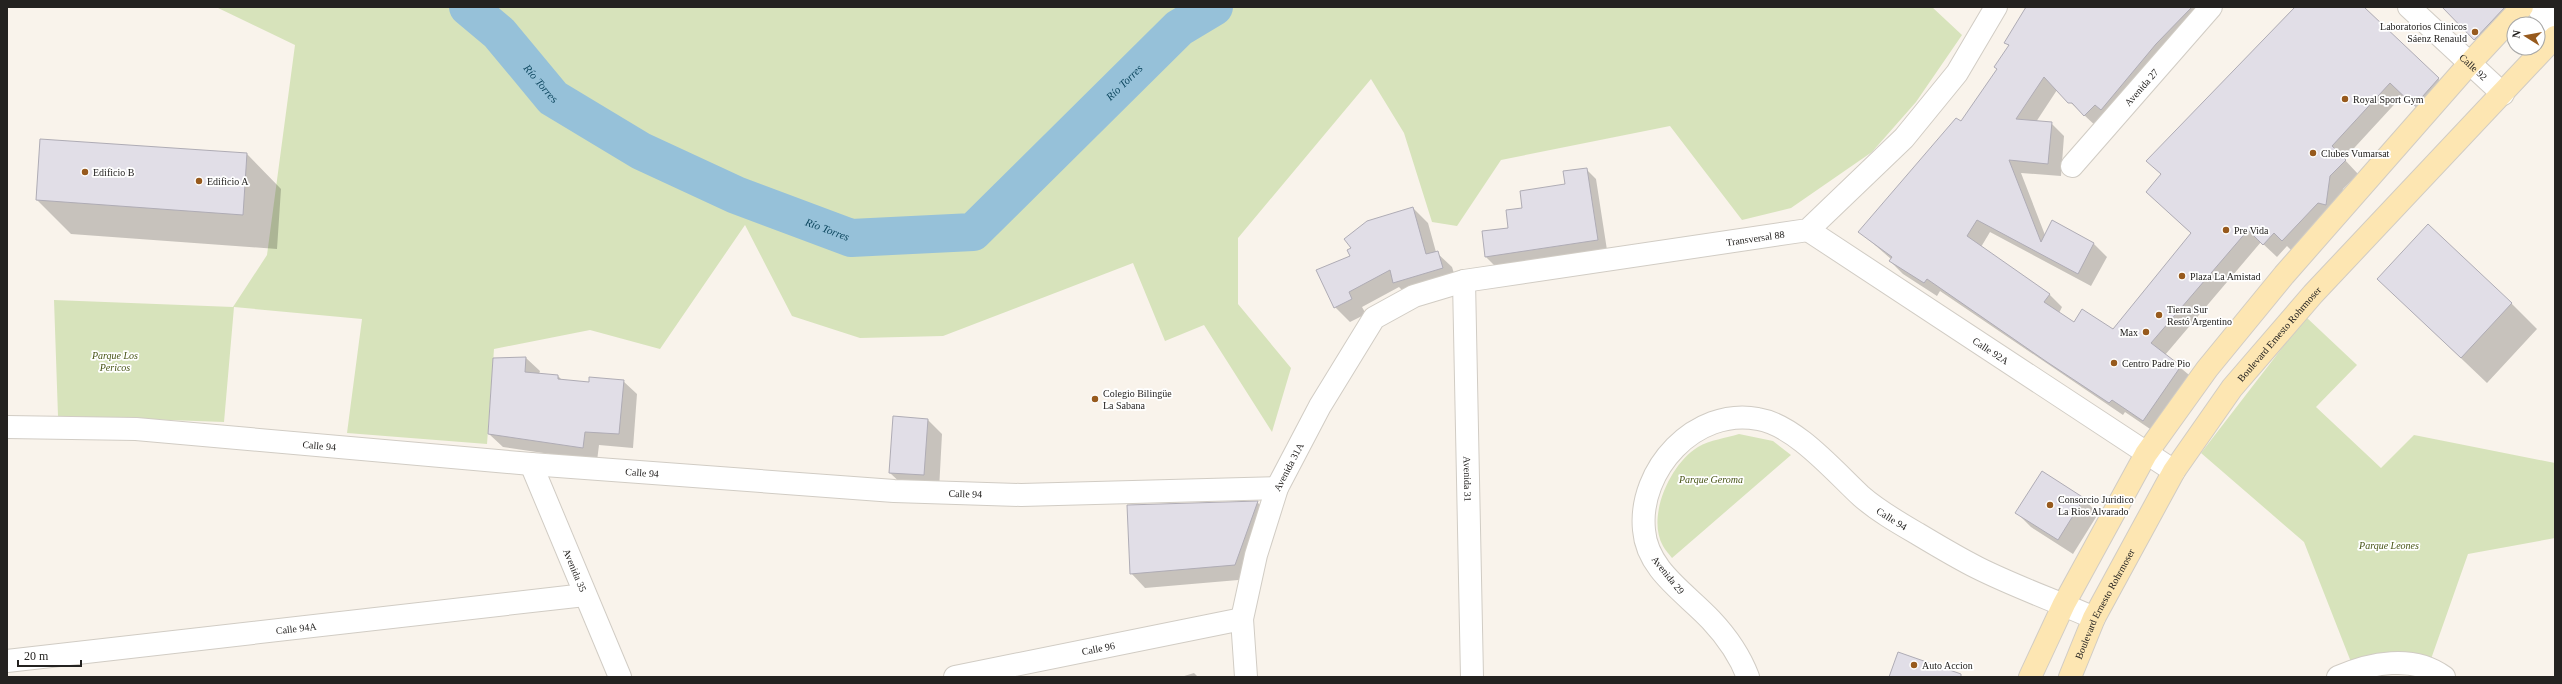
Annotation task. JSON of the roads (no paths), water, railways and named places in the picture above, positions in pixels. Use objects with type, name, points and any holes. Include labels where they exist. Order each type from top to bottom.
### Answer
[{"type":"main road","points":[[2030,677],[2064,604],[2146,454],[2207,369],[2274,287],[2470,63],[2522,7]]},
{"type":"main road","name":"Boulevard Ernesto Rohrmoser","points":[[2070,677],[2094,618],[2174,471],[2232,388],[2313,294],[2555,38]]},
{"type":"street","points":[[1808,230],[1904,138],[1957,73],[1996,7]]},
{"type":"street","name":"Avenida 27","points":[[2072,166],[2211,7]]},
{"type":"street","name":"Calle 92","points":[[2409,7],[2503,94]]},
{"type":"street","points":[[2538,7],[2555,25]]},
{"type":"street","name":"Transversal 88","points":[[1414,296],[1464,281],[1808,230]]},
{"type":"street","name":"Calle 92A","points":[[1808,230],[2146,454],[2174,471]]},
{"type":"street","name":"Avenida 31","points":[[1464,281],[1472,677]]},
{"type":"street","name":"Avenida 31A","points":[[1246,677],[1242,619],[1256,555],[1277,488],[1346,361],[1374,318],[1414,296]]},
{"type":"street","name":"Calle 94","points":[[1704,427],[1730,418],[1759,418],[1784,429],[1808,447],[1864,498],[1895,520],[1979,568],[2094,618]]},
{"type":"street","name":"Calle 94","points":[[7,427],[136,429],[531,464],[902,491],[1021,495],[1277,488]]},
{"type":"street","name":"Avenida 29","points":[[1704,427],[1682,441],[1658,466],[1645,497],[1644,531],[1652,559],[1676,588],[1711,620],[1742,659],[1748,677]]},
{"type":"street","name":"Avenida 35","points":[[531,464],[620,677]]},
{"type":"street","name":"Calle 94A","points":[[7,660],[585,595]]},
{"type":"street","name":"Calle 96","points":[[955,677],[1242,619]]},
{"type":"street","points":[[2338,677],[2356,669],[2387,662],[2423,666],[2443,676]]},
{"type":"waterway","name":"Río Torres","points":[[468,7],[499,33],[553,98],[641,151],[736,195],[851,238],[973,232],[1179,28],[1214,7]]},
{"type":"place","name":"Laboratorios Clinicos Sáenz Renauld","points":[[2475,32]]},
{"type":"place","name":"Royal Sport Gym","points":[[2345,99]]},
{"type":"place","name":"Clubes Vumarsat","points":[[2313,153]]},
{"type":"place","name":"Edificio B","points":[[85,172]]},
{"type":"place","name":"Edificio A","points":[[199,181]]},
{"type":"place","name":"Pre Vida","points":[[2226,230]]},
{"type":"place","name":"Plaza La Amistad","points":[[2182,276]]},
{"type":"place","name":"Tierra Sur Restó Argentino","points":[[2159,315]]},
{"type":"place","name":"Max","points":[[2146,332]]},
{"type":"place","name":"Centro Padre Pio","points":[[2114,363]]},
{"type":"place","name":"Colegio Bilingüe La Sabana","points":[[1095,399]]},
{"type":"place","name":"Consorcio Juridico La Rios Alvarado","points":[[2050,505]]},
{"type":"place","name":"Auto Accion","points":[[1914,665]]},
{"type":"park label","name":"Parque Los Pericos","points":[[115,360]]},
{"type":"park label","name":"Parque Geroma","points":[[1711,479]]},
{"type":"park label","name":"Parque Leones","points":[[2389,545]]}]
